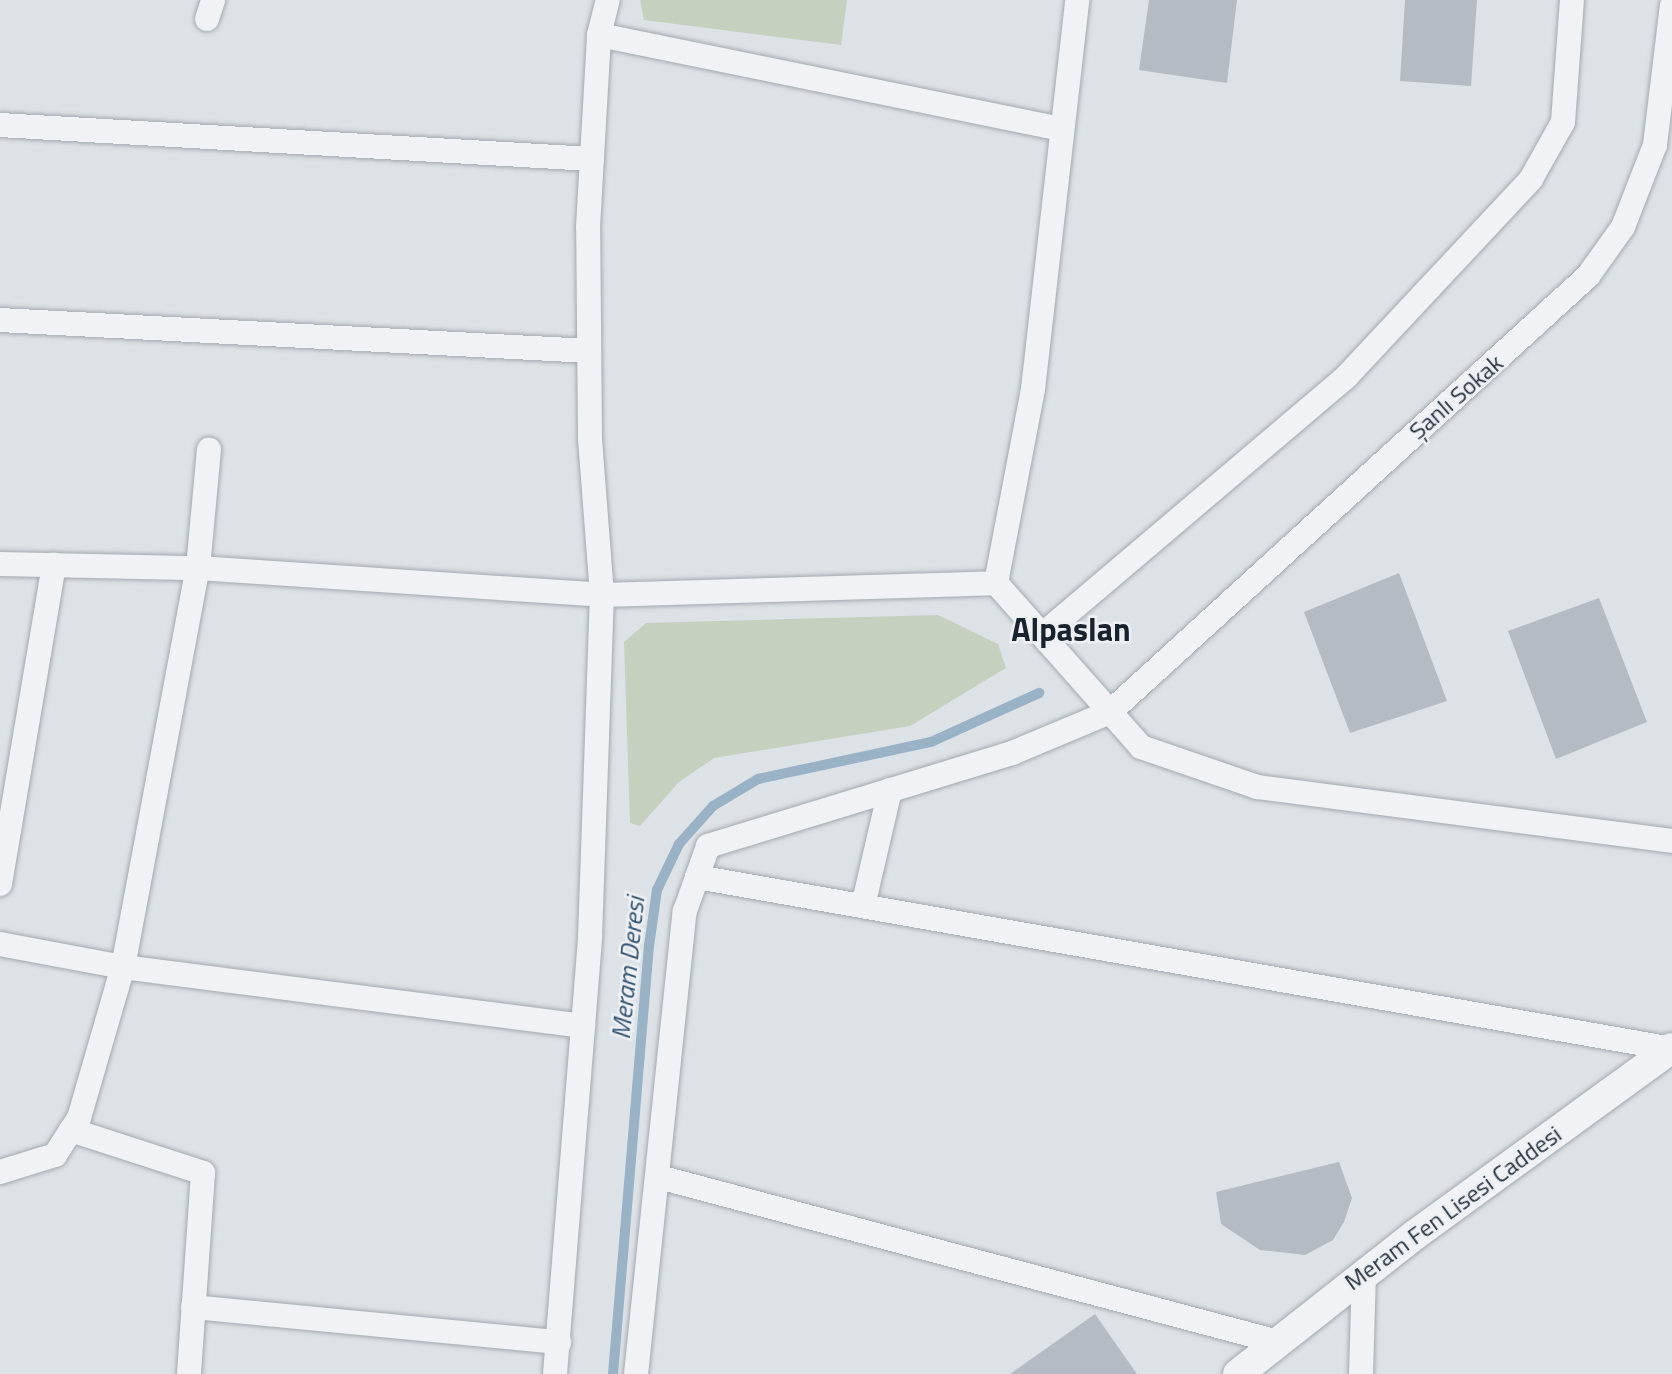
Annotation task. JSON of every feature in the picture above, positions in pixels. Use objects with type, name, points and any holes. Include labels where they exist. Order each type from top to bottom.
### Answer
[{"type":"street","points":[[555,1374],[583,1026],[603,595],[589,351],[592,159],[599,35],[608,0]]},
{"type":"street","points":[[996,583],[1033,390],[1077,0]]},
{"type":"street","points":[[1042,635],[1346,377],[1531,180],[1563,122],[1572,0]]},
{"type":"street","name":"Şanlı Sokak","points":[[697,877],[708,846],[1012,753],[1110,712],[1588,276],[1623,227],[1656,145],[1672,5]]},
{"type":"street","points":[[599,35],[1062,129]]},
{"type":"street","points":[[0,125],[592,159]]},
{"type":"street","points":[[0,320],[589,351]]},
{"type":"street","points":[[0,1171],[55,1155],[71,1130],[123,967],[198,569],[209,450]]},
{"type":"street","points":[[0,564],[198,569],[603,595],[996,583]]},
{"type":"street","points":[[0,884],[54,565]]},
{"type":"street","points":[[996,583],[1141,747],[1257,787],[1672,841]]},
{"type":"street","points":[[863,906],[890,790]]},
{"type":"street","points":[[636,1374],[659,1177],[685,911],[697,877],[1672,1049]]},
{"type":"street","points":[[0,944],[123,967],[583,1026]]},
{"type":"street","name":"Meram Fen Lisesi Caddesi","points":[[1238,1374],[1274,1341],[1364,1273],[1672,1049]]},
{"type":"street","points":[[71,1130],[203,1173],[189,1374]]},
{"type":"street","points":[[659,1177],[1274,1341]]},
{"type":"street","points":[[1361,1374],[1364,1273]]},
{"type":"street","points":[[193,1307],[559,1342]]},
{"type":"green space","points":[[640,0],[847,0],[841,45],[644,20]]},
{"type":"green space","points":[[938,615],[998,644],[1006,668],[910,726],[714,758],[679,782],[640,826],[630,823],[624,642],[646,623]]},
{"type":"building","points":[[1149,0],[1237,0],[1227,83],[1139,70]]},
{"type":"building","points":[[1405,0],[1477,0],[1471,86],[1400,81]]},
{"type":"building","points":[[1399,573],[1447,701],[1350,733],[1304,612]]},
{"type":"building","points":[[1599,598],[1647,722],[1556,759],[1508,631]]},
{"type":"building","points":[[1339,1162],[1352,1198],[1344,1222],[1333,1240],[1305,1255],[1260,1250],[1221,1224],[1216,1192]]},
{"type":"building","points":[[1095,1314],[1137,1374],[1010,1374]]},
{"type":"waterway","name":"Meram Deresi","points":[[613,1374],[649,946],[657,890],[679,844],[713,806],[758,779],[931,742],[1039,693]]},
{"type":"district","name":"Alpaslan","points":[[1071,629]]}]
